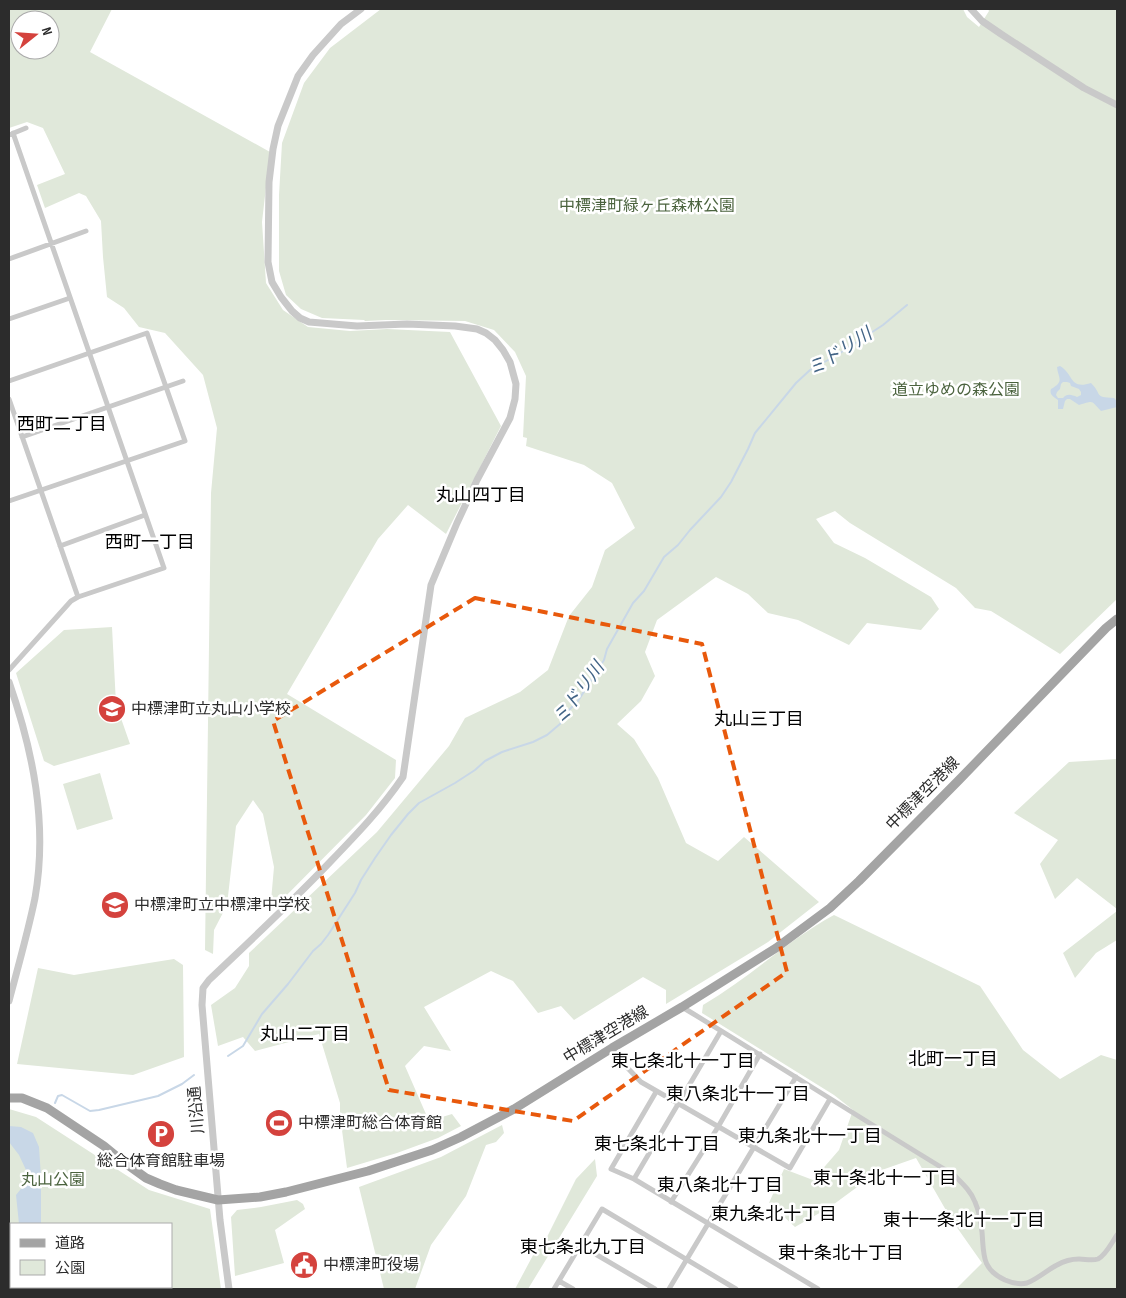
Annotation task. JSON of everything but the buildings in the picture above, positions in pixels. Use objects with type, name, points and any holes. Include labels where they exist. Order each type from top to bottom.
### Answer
[{"type":"main road","name":"中標津空港線","points":[[9,1098],[22,1098],[47,1108],[153,1181],[176,1190],[218,1200],[260,1198],[286,1192],[368,1171],[432,1150],[514,1109],[682,1007],[776,948],[830,908],[1117,619]]},
{"type":"street","name":"川沿通","points":[[229,1289],[218,1200],[202,1005],[203,988],[209,980],[300,893],[367,823],[403,777],[431,585],[477,480],[510,418],[515,399],[516,384],[510,362],[495,340],[477,329],[455,326],[407,324],[357,326],[310,322],[300,318],[292,311],[272,282],[268,262],[269,182],[278,126],[298,76],[313,55],[341,24],[361,9]]},
{"type":"street","points":[[971,9],[982,21],[1018,45],[1084,88],[1117,105]]},
{"type":"street","points":[[9,670],[71,601],[164,568],[11,134],[26,128]]},
{"type":"street","points":[[9,259],[86,231]]},
{"type":"street","points":[[9,319],[70,298]]},
{"type":"street","points":[[9,381],[147,333],[185,440],[9,501]]},
{"type":"street","points":[[22,436],[183,380]]},
{"type":"street","points":[[9,399],[78,597]]},
{"type":"street","points":[[60,546],[145,515]]},
{"type":"street","points":[[9,682],[26,734],[35,776],[40,854],[35,897],[9,1000]]},
{"type":"street","points":[[682,1007],[962,1182],[978,1208],[986,1265],[992,1272],[1003,1279],[1012,1283],[1022,1284],[1031,1281],[1066,1261],[1098,1258],[1105,1253],[1117,1235]]},
{"type":"street","points":[[634,1179],[722,1031]]},
{"type":"street","points":[[612,1048],[619,1059],[641,1082],[790,1168],[830,1099]]},
{"type":"street","points":[[672,1202],[760,1054]]},
{"type":"street","points":[[669,1289],[796,1077]]},
{"type":"street","points":[[656,1092],[611,1169],[634,1179],[816,1289]]},
{"type":"street","points":[[554,1289],[602,1209],[736,1289]]},
{"type":"street","points":[[580,1245],[655,1289]]},
{"type":"street","points":[[559,1281],[573,1289]]},
{"type":"highlighted area","points":[[475,598],[702,644],[787,972],[573,1121],[389,1090],[273,721]]},
{"type":"green space","points":[[9,9],[112,9],[90,52],[270,152],[262,222],[266,283],[283,310],[308,327],[350,331],[387,329],[450,332],[501,426],[446,534],[408,505],[378,539],[287,694],[396,760],[395,778],[366,815],[270,912],[274,867],[263,814],[253,800],[236,826],[227,905],[214,930],[213,954],[205,950],[211,493],[217,428],[203,375],[165,333],[139,327],[124,308],[107,297],[101,221],[86,196],[79,193],[45,208],[37,185],[65,174],[43,128],[27,122],[9,128]]},
{"type":"green space","points":[[381,9],[963,9],[967,17],[979,27],[989,11],[988,9],[1117,9],[1117,599],[1060,654],[991,611],[975,608],[956,588],[850,523],[835,511],[816,519],[834,543],[865,558],[931,597],[939,609],[921,630],[867,623],[849,645],[798,620],[768,613],[748,594],[716,577],[657,620],[645,652],[655,676],[641,701],[617,724],[634,739],[658,778],[686,843],[718,861],[744,837],[819,902],[768,942],[666,1004],[666,990],[643,977],[574,1020],[561,1006],[538,1013],[513,981],[491,971],[424,1007],[451,1051],[424,1046],[405,1066],[429,1121],[452,1114],[461,1126],[438,1138],[347,1168],[340,1103],[319,1034],[255,1051],[243,1037],[218,1046],[211,1005],[235,988],[249,966],[249,953],[377,832],[449,746],[465,718],[520,692],[548,670],[569,616],[592,587],[605,550],[635,528],[612,483],[584,465],[526,446],[527,438],[523,437],[526,376],[515,352],[494,330],[465,321],[365,321],[322,318],[301,309],[286,295],[279,271],[279,195],[282,143],[304,83],[330,48]]},
{"type":"green space","points":[[112,627],[116,704],[130,744],[54,766],[44,761],[16,673],[64,630]]},
{"type":"green space","points":[[1117,759],[1117,909],[1077,878],[1055,899],[1040,864],[1058,840],[1014,813],[1069,762]]},
{"type":"green space","points":[[100,773],[113,819],[77,830],[63,784]]},
{"type":"green space","points":[[1117,911],[1117,940],[1096,953],[1075,978],[1063,953]]},
{"type":"green space","points":[[834,915],[980,986],[1023,1050],[1060,1079],[1101,1055],[1117,1060],[1117,1289],[956,1289],[982,1263],[951,1219],[916,1158],[879,1171],[830,1207],[795,1227],[769,1203],[784,1169],[813,1180],[839,1150],[853,1110],[834,1095],[702,1013],[703,1005]]},
{"type":"green space","points":[[174,959],[183,965],[184,1057],[133,1075],[17,1064],[38,968],[74,975]]},
{"type":"green space","name":"丸山公園","points":[[9,1109],[36,1117],[149,1190],[210,1209],[221,1289],[9,1289]]},
{"type":"green space","points":[[502,1125],[504,1133],[496,1142],[486,1145],[466,1196],[431,1245],[415,1289],[384,1289],[359,1187],[441,1157]]},
{"type":"green space","points":[[595,1159],[597,1176],[528,1289],[515,1289],[539,1244],[546,1239],[576,1179]]},
{"type":"green space","points":[[297,1200],[303,1204],[305,1209],[275,1230],[284,1263],[235,1276],[231,1217],[237,1210]]},
{"type":"water","points":[[1060,366],[1064,369],[1075,383],[1084,385],[1091,383],[1099,395],[1114,398],[1117,401],[1117,407],[1101,411],[1092,402],[1079,405],[1067,399],[1063,409],[1058,409],[1058,400],[1051,393],[1051,389],[1058,384],[1060,379],[1057,367]],"holes":[[[1067,382],[1079,389],[1081,395],[1077,397],[1068,395],[1058,398],[1056,395],[1061,384]]]},
{"type":"water","points":[[9,1126],[21,1127],[33,1133],[39,1147],[41,1223],[19,1223],[16,1195],[24,1185],[26,1170],[19,1155],[9,1142]]},
{"type":"waterway","name":"ミドリ川","points":[[228,1056],[243,1046],[262,1014],[328,935],[375,858],[408,814],[419,803],[455,783],[485,761],[502,752],[533,742],[547,735],[560,724],[568,711],[578,701],[604,660],[607,649],[633,603],[644,591],[664,557],[678,545],[721,497],[731,482],[755,433],[796,383],[810,370],[883,325],[907,305]]},
{"type":"waterway","name":"ミドリ川","points":[[55,1103],[58,1096],[62,1095],[90,1111],[99,1110],[158,1096],[182,1084],[194,1075]]},
{"type":"place","name":"中標津町立丸山小学校","points":[[112,709]]},
{"type":"place","name":"中標津町立中標津中学校","points":[[115,905]]},
{"type":"place","name":"中標津町総合体育館","points":[[279,1123]]},
{"type":"place","name":"総合体育館駐車場","points":[[161,1134]]},
{"type":"place","name":"中標津町役場","points":[[304,1265]]},
{"type":"district","name":"西町二丁目","points":[[62,424]]},
{"type":"district","name":"丸山四丁目","points":[[481,495]]},
{"type":"district","name":"西町一丁目","points":[[150,542]]},
{"type":"district","name":"丸山三丁目","points":[[759,719]]},
{"type":"district","name":"丸山二丁目","points":[[305,1034]]},
{"type":"district","name":"北町一丁目","points":[[953,1059]]},
{"type":"district","name":"東七条北十一丁目","points":[[683,1061]]},
{"type":"district","name":"東八条北十一丁目","points":[[738,1094]]},
{"type":"district","name":"東九条北十一丁目","points":[[810,1136]]},
{"type":"district","name":"東七条北十丁目","points":[[657,1144]]},
{"type":"district","name":"東十条北十一丁目","points":[[885,1178]]},
{"type":"district","name":"東八条北十丁目","points":[[720,1185]]},
{"type":"district","name":"東九条北十丁目","points":[[774,1214]]},
{"type":"district","name":"東十一条北十一丁目","points":[[964,1220]]},
{"type":"district","name":"東七条北九丁目","points":[[583,1247]]},
{"type":"district","name":"東十条北十丁目","points":[[841,1253]]},
{"type":"park label","name":"中標津町緑ヶ丘森林公園","points":[[647,206]]},
{"type":"park label","name":"道立ゆめの森公園","points":[[956,390]]}]
